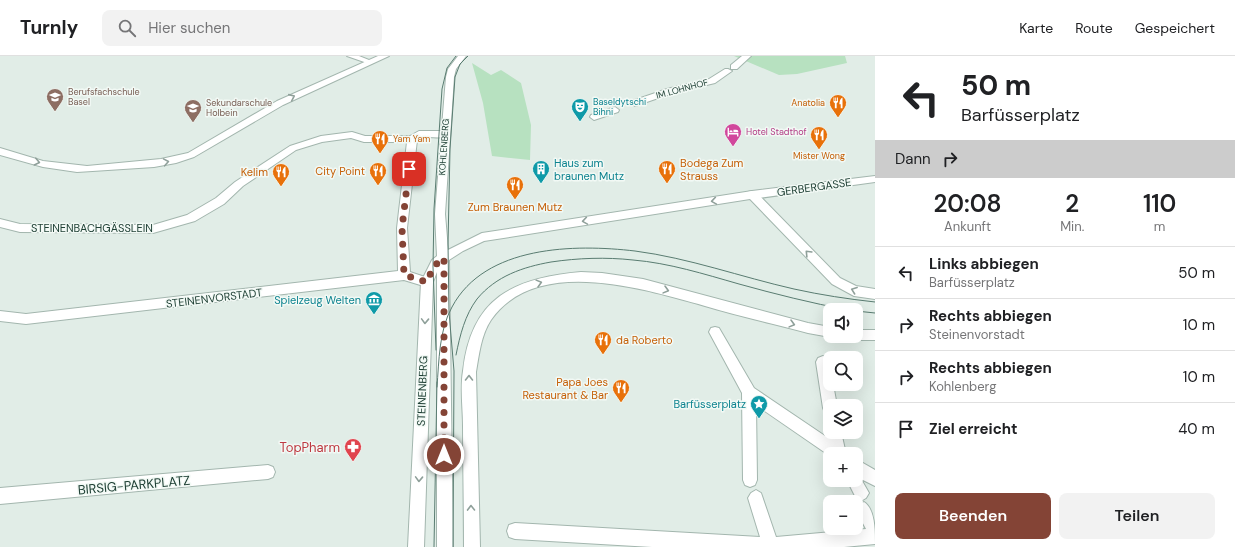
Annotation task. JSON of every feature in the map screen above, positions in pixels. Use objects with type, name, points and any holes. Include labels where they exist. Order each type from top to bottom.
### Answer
[{"type":"street","points":[[351,56],[370,62]]},
{"type":"street","points":[[0,151],[11,156],[43,164],[86,169],[164,163],[191,155],[280,103],[385,56]]},
{"type":"street","name":"KOHLENBERG","points":[[444,258],[443,242],[440,232],[440,214],[444,134],[450,77],[452,69],[462,56]]},
{"type":"street","name":"IM LOHNHOF","points":[[635,103],[670,90],[712,81],[731,69],[747,56]]},
{"type":"street","points":[[594,117],[614,110]]},
{"type":"street","name":"STEINENBACHGÄSSLEIN","points":[[0,223],[20,228],[153,229],[191,218],[220,201],[239,184],[293,148],[321,138],[352,135],[364,139],[412,140],[419,134],[444,134]]},
{"type":"street","points":[[404,275],[402,228],[412,140]]},
{"type":"street","name":"GERBERGASSE","points":[[752,195],[875,179]]},
{"type":"street","points":[[427,282],[436,263],[459,248],[482,238],[752,195],[836,281],[854,291],[875,294]]},
{"type":"street","points":[[443,242],[459,248]]},
{"type":"street","name":"STEINENBERG","points":[[444,258],[445,547]]},
{"type":"street","name":"STEINENVORSTADT","points":[[0,316],[26,319],[404,275],[427,282]]},
{"type":"street","points":[[472,547],[469,372],[474,344],[491,310],[521,288],[552,280],[573,277],[617,278],[823,331]]},
{"type":"street","name":"STEINENBERG","points":[[416,547],[427,282]]},
{"type":"street","points":[[716,332],[749,392],[828,447]]},
{"type":"street","points":[[863,335],[875,335]]},
{"type":"street","points":[[822,362],[828,399]]},
{"type":"street","points":[[749,392],[750,480]]},
{"type":"street","points":[[863,471],[875,479]]},
{"type":"street","name":"BIRSIG-PARKPLATZ","points":[[0,496],[268,472]]},
{"type":"street","points":[[756,498],[771,547]]},
{"type":"street","points":[[864,510],[875,530]]},
{"type":"street","points":[[515,531],[771,547],[875,536]]},
{"type":"green space","points":[[734,56],[845,56],[847,63],[797,74],[779,75]]},
{"type":"green space","points":[[472,63],[491,75],[501,70],[521,83],[531,125],[530,160],[492,156],[483,103]]},
{"type":"tram line","points":[[436,350],[433,267],[434,209],[442,89],[447,68],[456,56]]},
{"type":"tram line","points":[[449,313],[448,244],[450,149],[455,77],[460,64],[468,56]]},
{"type":"tram line","points":[[449,313],[452,307],[467,287],[486,271],[509,260],[533,253],[559,249],[586,248],[635,251],[655,254],[804,291],[834,297],[875,302]]},
{"type":"tram line","points":[[456,355],[466,318],[473,305],[484,291],[501,279],[520,270],[551,262],[592,258],[646,261],[686,269],[753,288],[823,305]]},
{"type":"tram line","points":[[863,312],[875,313]]},
{"type":"tram line","points":[[437,387],[442,336],[449,313]]},
{"type":"tram line","points":[[449,313],[454,371],[453,547]]},
{"type":"tram line","points":[[434,547],[437,382]]},
{"type":"place","name":"Berufsfachschule Basel","points":[[55,112]]},
{"type":"place","name":"Anatolia","points":[[838,118]]},
{"type":"place","name":"Baseldytschi Bihni","points":[[580,122]]},
{"type":"place","name":"Sekundarschule Holbein","points":[[193,123]]},
{"type":"place","name":"Hotel Stadthof","points":[[733,147]]},
{"type":"place","name":"Mister Wong","points":[[819,150]]},
{"type":"place","name":"Yam Yam","points":[[380,154]]},
{"type":"place","name":"Haus zum braunen Mutz","points":[[541,184]]},
{"type":"place","name":"Bodega Zum Strauss","points":[[667,184]]},
{"type":"place","name":"City Point","points":[[378,186]]},
{"type":"place","name":"Kelim","points":[[281,187]]},
{"type":"place","name":"Zum Braunen Mutz","points":[[515,200]]},
{"type":"place","name":"Spielzeug Welten","points":[[374,315]]},
{"type":"place","name":"da Roberto","points":[[603,355]]},
{"type":"place","name":"Papa Joes Restaurant & Bar","points":[[621,403]]},
{"type":"place","name":"Barfüsserplatz","points":[[759,419]]},
{"type":"place","name":"TopPharm","points":[[353,462]]},
{"type":"route","points":[[409,169],[402,228],[404,275],[427,282],[433,267],[444,258],[444,455]]}]
